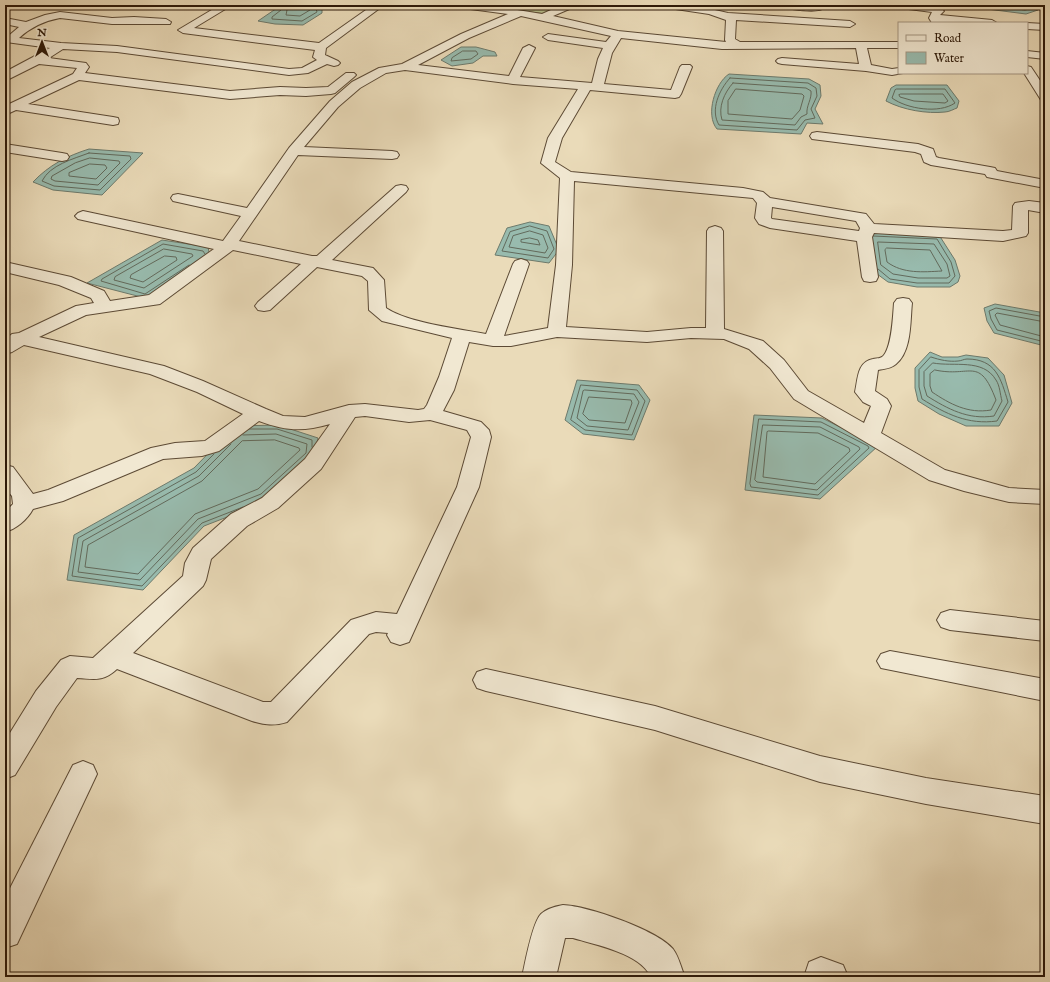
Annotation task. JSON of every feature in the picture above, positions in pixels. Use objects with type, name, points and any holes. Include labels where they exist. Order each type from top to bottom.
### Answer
[{"type":"street","points":[[227,5],[183,30],[321,47]]},
{"type":"street","points":[[10,108],[78,76],[230,95],[280,91],[306,92],[331,90],[347,79],[359,67],[338,64],[319,57],[321,47],[379,5]]},
{"type":"street","points":[[463,5],[543,16],[618,34],[722,46],[898,45]]},
{"type":"street","points":[[543,16],[570,5]]},
{"type":"street","points":[[674,5],[727,16],[850,24]]},
{"type":"street","points":[[786,5],[831,12],[849,19],[851,21],[850,27],[843,34],[842,38],[844,45]]},
{"type":"street","points":[[901,5],[932,8],[938,17],[983,22]]},
{"type":"street","points":[[938,17],[952,9]]},
{"type":"street","points":[[134,20],[146,12]]},
{"type":"street","points":[[405,67],[465,36],[508,16],[521,13]]},
{"type":"street","points":[[166,22],[134,20],[112,21],[55,16],[26,26],[10,40],[61,46],[117,50],[289,72],[304,71],[326,60]]},
{"type":"street","points":[[727,16],[731,18],[730,40],[738,45]]},
{"type":"street","points":[[5,21],[26,26]]},
{"type":"street","points":[[93,30],[112,21]]},
{"type":"street","points":[[1028,26],[1045,27]]},
{"type":"street","points":[[618,34],[608,46],[591,87],[555,138],[548,163],[567,176],[743,192],[758,195],[765,202],[763,218],[764,221],[770,223],[866,232],[1013,236],[1020,233],[1020,206],[1045,208]]},
{"type":"street","points":[[5,77],[80,37]]},
{"type":"street","points":[[548,37],[608,46]]},
{"type":"street","points":[[861,45],[866,68]]},
{"type":"street","points":[[818,64],[819,46]]},
{"type":"street","points":[[512,80],[529,48]]},
{"type":"street","points":[[1028,54],[1045,56]]},
{"type":"street","points":[[37,60],[82,65],[83,67],[78,76]]},
{"type":"street","points":[[782,60],[892,72],[898,71]]},
{"type":"street","points":[[366,68],[383,70],[405,67],[512,80],[675,94],[686,67]]},
{"type":"street","points":[[10,341],[82,310],[154,300],[228,246],[294,151],[334,104],[356,85],[383,70]]},
{"type":"street","points":[[1028,71],[1045,97]]},
{"type":"street","points":[[18,91],[37,94]]},
{"type":"street","points":[[10,108],[113,121]]},
{"type":"street","points":[[817,136],[918,148],[928,152],[929,159],[936,162],[990,171],[992,174],[1045,184]]},
{"type":"street","points":[[5,148],[62,156]]},
{"type":"street","points":[[294,151],[392,155]]},
{"type":"street","points":[[557,332],[564,265],[567,176]]},
{"type":"street","points":[[264,306],[367,221],[401,189]]},
{"type":"street","points":[[178,198],[251,212]]},
{"type":"street","points":[[83,216],[228,246],[317,261],[367,272],[376,280],[378,310],[388,317],[432,329],[493,341],[512,341],[557,332],[647,337],[691,333],[726,334],[756,344],[777,364],[801,395],[937,475],[972,486],[1009,495],[1045,497]]},
{"type":"street","points":[[715,231],[715,334]]},
{"type":"street","points":[[866,232],[870,277]]},
{"type":"street","points":[[493,341],[521,264]]},
{"type":"street","points":[[5,267],[65,281],[98,295],[105,307]]},
{"type":"street","points":[[870,435],[881,406],[880,403],[870,398],[864,392],[869,368],[872,365],[884,364],[891,360],[897,346],[903,303]]},
{"type":"street","points":[[430,414],[435,410],[442,394],[462,335]]},
{"type":"street","points":[[10,341],[59,345],[156,370],[283,422],[300,424],[314,423],[349,411],[366,410],[419,416],[430,414],[474,426],[479,430],[481,437],[468,487],[403,630],[376,622],[360,627],[277,714],[262,713],[112,656]]},
{"type":"street","points":[[5,766],[46,699],[70,667],[99,668],[194,580],[197,563],[201,554],[239,520],[270,503],[313,464],[349,411]]},
{"type":"street","points":[[25,504],[55,496],[158,453],[175,450],[202,449],[212,446],[258,413]]},
{"type":"street","points":[[5,472],[7,477],[25,498],[25,504],[22,509],[5,524]]},
{"type":"street","points":[[950,620],[1045,631]]},
{"type":"street","points":[[890,661],[1045,690]]},
{"type":"street","points":[[486,680],[655,718],[820,769],[926,791],[1045,810]]},
{"type":"street","points":[[5,932],[83,774]]},
{"type":"street","points":[[539,977],[551,927],[556,922],[562,920],[573,922],[640,944],[652,952],[661,961],[668,977]]},
{"type":"street","points":[[821,977],[822,974],[831,977]]},
{"type":"green space","points":[[477,5],[563,5],[546,14]]},
{"type":"water","points":[[312,5],[322,7],[322,13],[303,25],[275,24],[258,21],[280,6]]},
{"type":"water","points":[[980,5],[1031,5],[1038,10],[1026,14],[987,9]]},
{"type":"water","points":[[461,47],[476,47],[495,52],[497,56],[483,56],[473,63],[452,66],[441,60]]},
{"type":"water","points":[[729,74],[809,79],[820,85],[821,96],[815,109],[823,124],[807,123],[801,134],[717,129],[713,123],[712,116],[713,100],[720,84]]},
{"type":"water","points":[[896,85],[947,85],[959,101],[957,108],[947,112],[915,111],[886,101],[891,88]]},
{"type":"water","points":[[89,149],[143,153],[102,195],[53,190],[33,182],[45,171],[59,162]]},
{"type":"water","points":[[530,222],[549,226],[559,250],[549,263],[495,255],[507,228]]},
{"type":"water","points":[[866,232],[939,235],[955,260],[960,276],[958,282],[950,287],[917,287],[888,282],[873,271]]},
{"type":"water","points":[[162,240],[208,247],[210,257],[145,298],[87,283]]},
{"type":"water","points":[[995,304],[1045,313],[1045,346],[994,333],[987,321],[984,308]]},
{"type":"water","points":[[930,352],[942,357],[958,357],[966,355],[988,358],[1004,375],[1012,403],[999,426],[966,426],[939,414],[918,401],[915,388],[915,368]]},
{"type":"water","points":[[577,380],[639,385],[650,400],[634,440],[583,434],[565,420]]},
{"type":"water","points":[[754,415],[822,418],[878,446],[820,499],[745,490]]},
{"type":"water","points":[[278,425],[318,438],[314,458],[266,502],[204,526],[143,590],[67,580],[74,535],[194,468],[235,426]]}]
